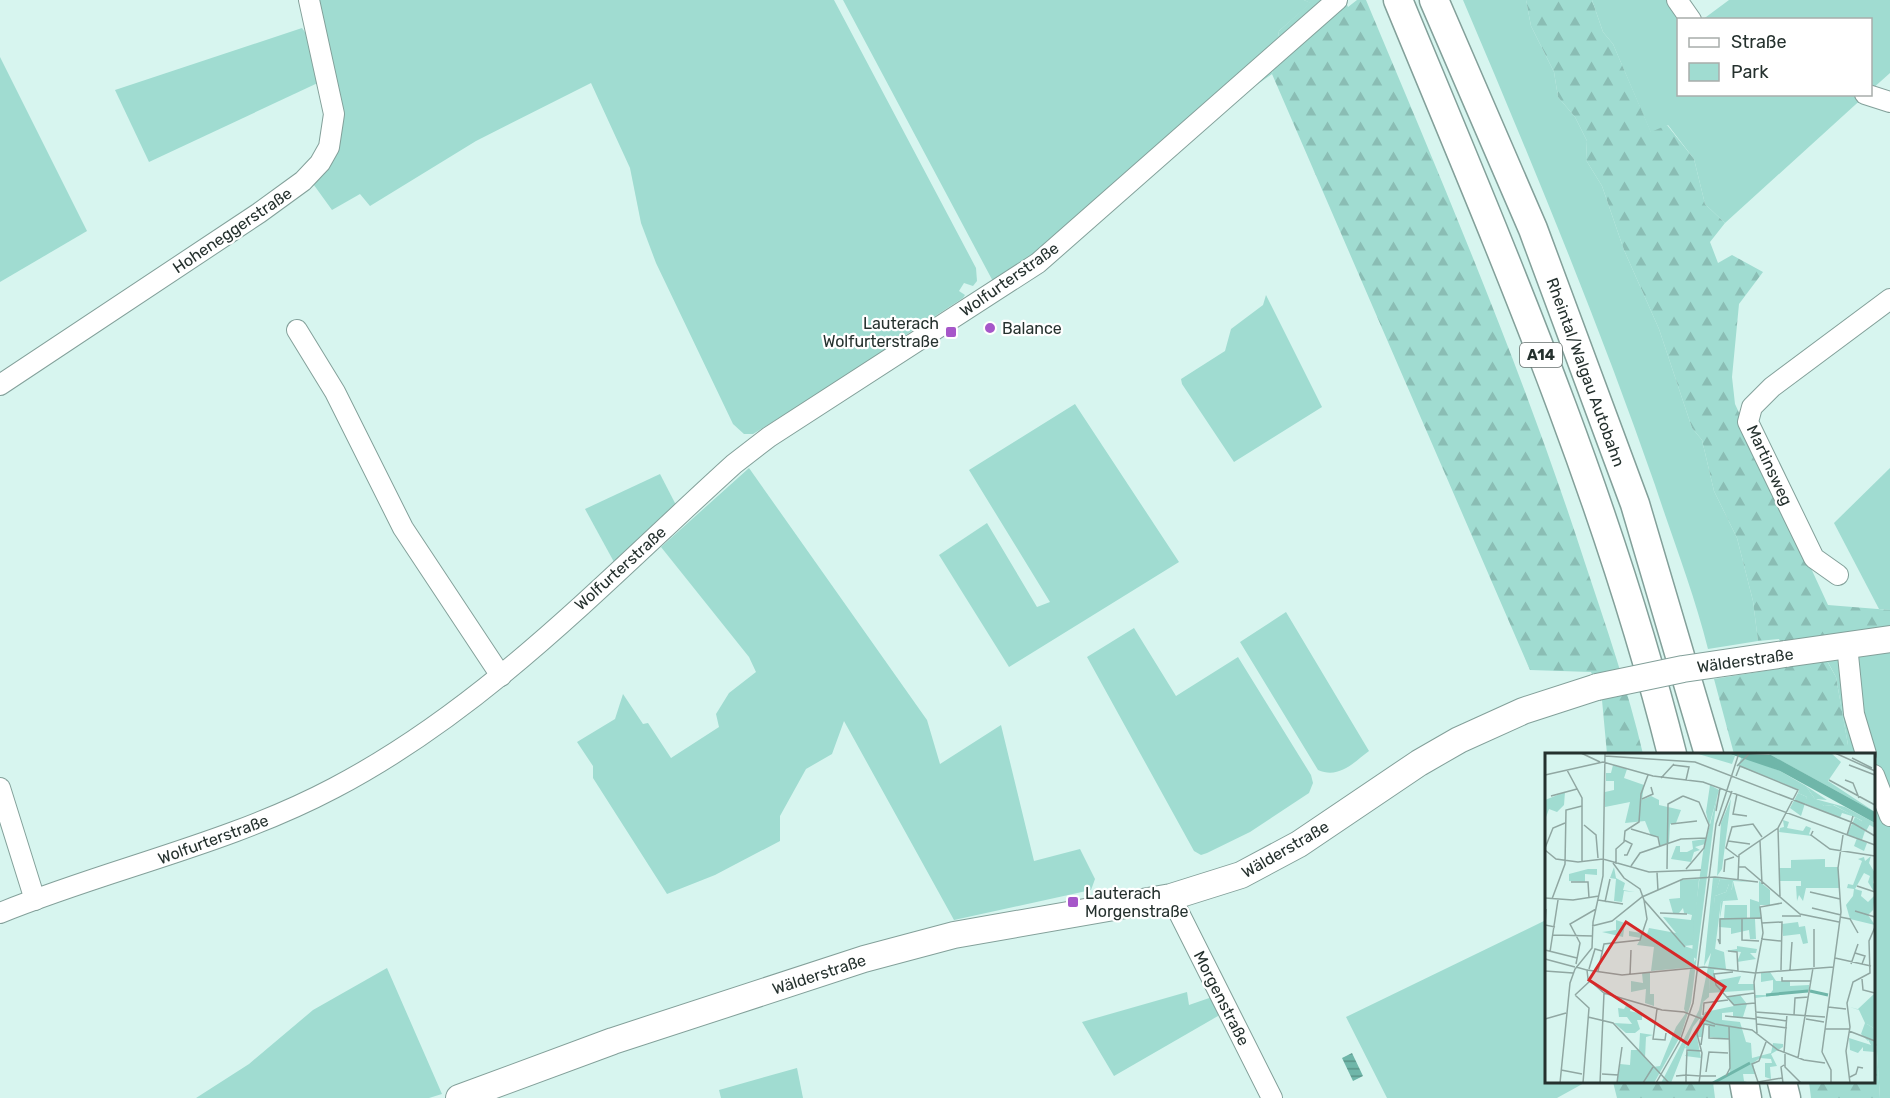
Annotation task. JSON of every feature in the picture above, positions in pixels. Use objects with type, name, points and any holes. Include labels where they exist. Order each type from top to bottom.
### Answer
[{"type":"highway","name":"A14","points":[[1398,0],[1502,250],[1598,506],[1672,753]]},
{"type":"highway","name":"Rheintal/Walgau Autobahn","points":[[1434,0],[1533,229],[1630,493],[1709,753]]},
{"type":"highway","points":[[1744,1083],[1747,1098]]},
{"type":"highway","points":[[1782,1083],[1786,1098]]},
{"type":"main road","name":"Wälderstraße","points":[[459,1098],[613,1041],[886,952],[964,933],[1171,897],[1231,879],[1270,862],[1419,763],[1467,736],[1523,711],[1597,687],[1683,669],[1890,639]]},
{"type":"street","name":"Hoheneggerstraße","points":[[0,385],[259,213],[303,181],[320,163],[329,147],[334,114],[309,0]]},
{"type":"street","name":"Wolfurterstraße","points":[[0,913],[226,837],[279,815],[334,788],[409,746],[501,676],[734,464],[778,431],[1038,263],[1337,0]]},
{"type":"street","points":[[1677,0],[1690,18]]},
{"type":"street","points":[[1871,96],[1890,102]]},
{"type":"street","name":"Martinsweg","points":[[1838,575],[1814,558],[1748,422],[1752,407],[1772,387],[1890,299]]},
{"type":"street","points":[[297,330],[335,392],[403,528],[501,676]]},
{"type":"street","points":[[1847,645],[1854,714],[1866,753]]},
{"type":"street","points":[[1875,778],[1890,816]]},
{"type":"street","points":[[0,788],[36,900]]},
{"type":"street","name":"Morgenstraße","points":[[1171,897],[1272,1098]]},
{"type":"green space","points":[[313,0],[834,0],[976,268],[977,281],[973,286],[964,283],[959,291],[965,295],[963,298],[895,342],[897,346],[753,434],[744,434],[733,424],[656,263],[641,223],[630,168],[591,83],[476,141],[370,206],[360,194],[332,210],[311,181],[334,151]]},
{"type":"green space","points":[[843,0],[1304,0],[1311,3],[1279,31],[1272,74],[1211,117],[996,287]]},
{"type":"green space","points":[[1304,0],[1345,0],[1348,7],[1357,0],[1366,0],[1482,279],[1536,420],[1609,634],[1643,753],[1607,753],[1602,700],[1591,672],[1530,670],[1272,74],[1279,31],[1310,3]]},
{"type":"green space","points":[[1463,0],[1526,0],[1531,26],[1554,72],[1558,97],[1575,117],[1587,141],[1586,160],[1602,186],[1624,250],[1659,329],[1692,428],[1702,440],[1714,491],[1737,538],[1753,601],[1758,641],[1708,649],[1683,567],[1611,363],[1539,181]]},
{"type":"green space","points":[[1526,0],[1592,0],[1603,32],[1613,44],[1651,132],[1667,125],[1694,159],[1705,204],[1725,223],[1710,242],[1718,263],[1732,255],[1763,272],[1739,304],[1732,377],[1735,404],[1828,605],[1890,610],[1890,636],[1819,647],[1836,677],[1848,753],[1734,753],[1714,679],[1789,667],[1779,639],[1758,641],[1753,601],[1737,538],[1714,491],[1702,440],[1692,428],[1659,329],[1624,250],[1602,186],[1586,160],[1587,141],[1575,117],[1558,97],[1554,72],[1531,26]]},
{"type":"green space","points":[[1592,0],[1673,0],[1686,18],[1677,18],[1677,96],[1865,96],[1725,223],[1705,204],[1694,159],[1668,125],[1651,133],[1613,44],[1603,32]]},
{"type":"green space","points":[[1729,0],[1890,0],[1890,73],[1872,89],[1872,18],[1705,18]]},
{"type":"green space","points":[[302,28],[312,42],[322,81],[149,162],[115,90]]},
{"type":"green space","points":[[0,57],[87,231],[0,282]]},
{"type":"green space","points":[[1266,295],[1322,407],[1234,462],[1182,384],[1181,379],[1225,351],[1231,329],[1263,305]]},
{"type":"green space","points":[[1075,404],[1179,562],[1009,667],[939,555],[987,523],[1037,607],[1050,602],[969,470]]},
{"type":"green space","points":[[749,468],[927,720],[940,764],[1001,725],[1034,861],[1080,849],[1095,879],[1091,890],[954,920],[844,721],[832,754],[806,769],[780,816],[780,841],[715,875],[667,894],[593,778],[593,766],[577,742],[615,719],[623,694],[643,724],[648,723],[671,758],[719,727],[716,714],[729,693],[756,672],[749,657],[661,547]]},
{"type":"green space","points":[[1890,468],[1890,610],[1879,609],[1834,523]]},
{"type":"green space","points":[[660,474],[676,505],[614,562],[585,509]]},
{"type":"green space","points":[[1286,612],[1369,751],[1351,765],[1333,773],[1318,770],[1240,642]]},
{"type":"green space","points":[[1134,628],[1176,696],[1238,657],[1311,775],[1313,783],[1309,793],[1250,832],[1207,853],[1201,855],[1194,851],[1087,657]]},
{"type":"green space","points":[[1890,636],[1890,1098],[1880,1098],[1875,1020],[1875,753],[1848,753],[1836,677],[1819,646]]},
{"type":"green space","points":[[1545,920],[1545,1083],[1584,1083],[1557,1098],[1387,1098],[1346,1017]]},
{"type":"green space","points":[[387,968],[442,1094],[429,1098],[196,1098],[249,1064],[313,1010]]},
{"type":"green space","points":[[1187,992],[1189,1005],[1215,996],[1221,1010],[1218,1016],[1114,1076],[1082,1022]]},
{"type":"green space","points":[[1875,1020],[1880,1098],[1811,1098],[1809,1083],[1875,1083]]},
{"type":"green space","points":[[797,1068],[803,1098],[721,1098],[719,1090]]},
{"type":"green space","points":[[1613,1083],[1713,1083],[1715,1098],[1617,1098]]},
{"type":"shaded area","points":[[1352,1053],[1363,1076],[1353,1081],[1342,1058]]},
{"type":"place","name":"Balance","points":[[990,328]]},
{"type":"place","name":"Lauterach Wolfurterstraße","points":[[951,332]]},
{"type":"place","name":"Lauterach Morgenstraße","points":[[1073,902]]}]
